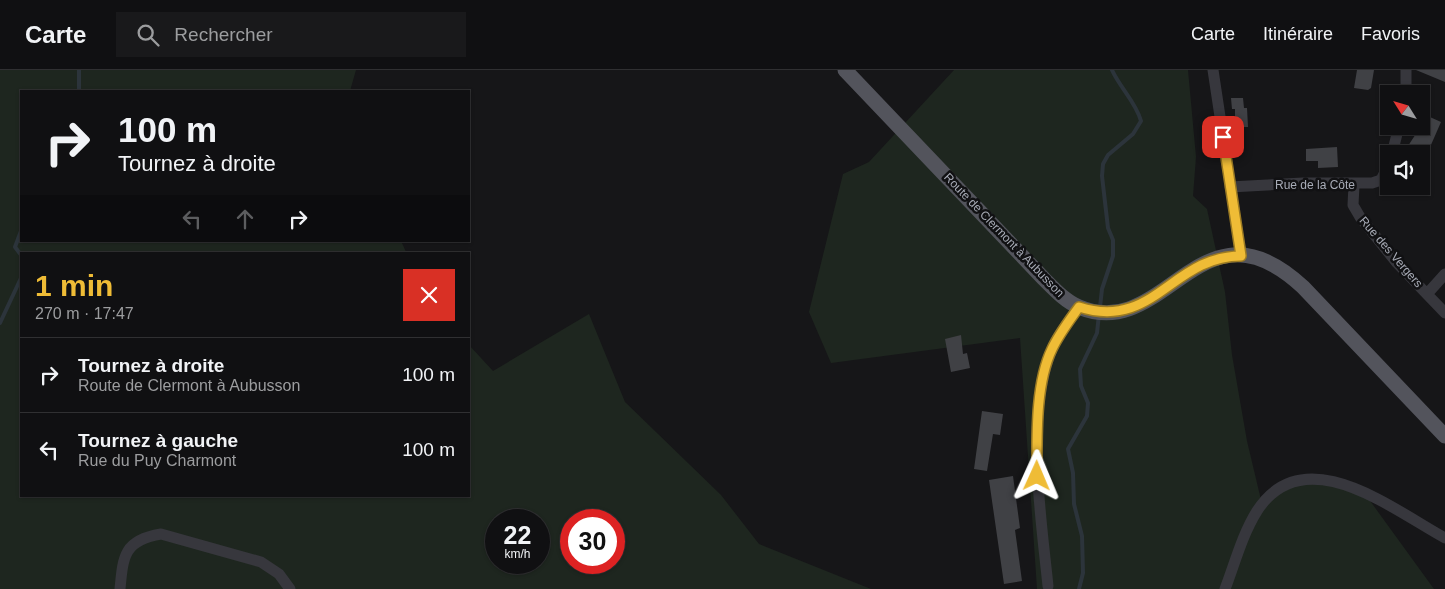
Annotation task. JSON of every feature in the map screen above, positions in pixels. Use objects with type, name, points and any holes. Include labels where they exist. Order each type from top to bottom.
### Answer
[{"type":"main road","name":"Route de Clermont à Aubusson","points":[[845,70],[1044,279],[1061,295],[1079,307],[1102,313],[1127,311],[1147,301],[1204,263],[1226,256],[1241,256],[1273,264],[1297,282],[1445,436]]},
{"type":"street","points":[[1213,70],[1241,256]]},
{"type":"street","points":[[1406,70],[1406,85]]},
{"type":"street","name":"Rue de la Côte","points":[[1230,187],[1303,183],[1354,185],[1380,180]]},
{"type":"street","name":"Rue des Vergers","points":[[1354,185],[1355,210],[1397,263],[1445,313]]},
{"type":"street","points":[[1427,294],[1445,274]]},
{"type":"street","points":[[1048,586],[1037,476],[1043,375],[1051,350],[1079,307]]},
{"type":"street","points":[[1224,589],[1256,513],[1275,491],[1295,480],[1315,478],[1340,483],[1369,496],[1445,538]]},
{"type":"street","points":[[120,589],[122,562],[130,545],[146,536],[161,534],[261,562],[279,574],[290,589]]},
{"type":"shaded area","points":[[0,70],[356,70],[350,90],[20,90],[20,242],[401,242],[406,252],[20,252],[20,497],[470,497],[470,346],[493,371],[589,314],[625,402],[721,495],[759,544],[871,589],[0,589]]},
{"type":"shaded area","points":[[954,70],[1188,70],[1196,157],[1193,196],[1207,209],[1225,292],[1232,355],[1247,441],[1262,504],[1276,490],[1315,477],[1368,498],[1434,589],[1037,589],[1020,338],[831,363],[809,312],[843,174],[869,162]]},
{"type":"building","points":[[1357,70],[1374,70],[1371,88],[1368,90],[1354,88]]},
{"type":"building","points":[[1416,70],[1445,70],[1445,82]]},
{"type":"building","points":[[1231,98],[1243,98],[1244,108],[1247,108],[1248,127],[1235,127],[1235,109],[1232,109]]},
{"type":"building","points":[[1430,117],[1441,122],[1430,147],[1430,145],[1409,145],[1415,135],[1430,135]]},
{"type":"building","points":[[1337,147],[1338,167],[1318,168],[1318,161],[1306,161],[1306,149]]},
{"type":"building","points":[[961,335],[963,354],[967,353],[970,368],[951,372],[945,339]]},
{"type":"building","points":[[982,411],[1003,414],[1000,435],[993,434],[987,471],[974,469]]},
{"type":"building","points":[[1013,476],[1020,528],[1015,530],[1022,581],[1004,584],[989,480]]},
{"type":"waterway","points":[[79,70],[79,90]]},
{"type":"waterway","points":[[1100,307],[1102,289],[1113,256],[1113,240],[1108,228],[1102,176],[1103,164],[1108,155],[1133,134],[1141,121],[1139,114],[1112,70]]},
{"type":"waterway","points":[[20,234],[15,247],[20,254]]},
{"type":"waterway","points":[[0,323],[20,280]]},
{"type":"waterway","points":[[1079,589],[1083,573],[1082,536],[1074,504],[1073,473],[1068,449],[1087,416],[1088,403],[1081,386],[1080,369],[1097,333],[1099,314]]},
{"type":"route","points":[[1037,476],[1037,437],[1043,375],[1051,350],[1064,327],[1079,307],[1102,313],[1127,311],[1147,301],[1188,271],[1204,263],[1226,256],[1241,256],[1223,137]]}]
